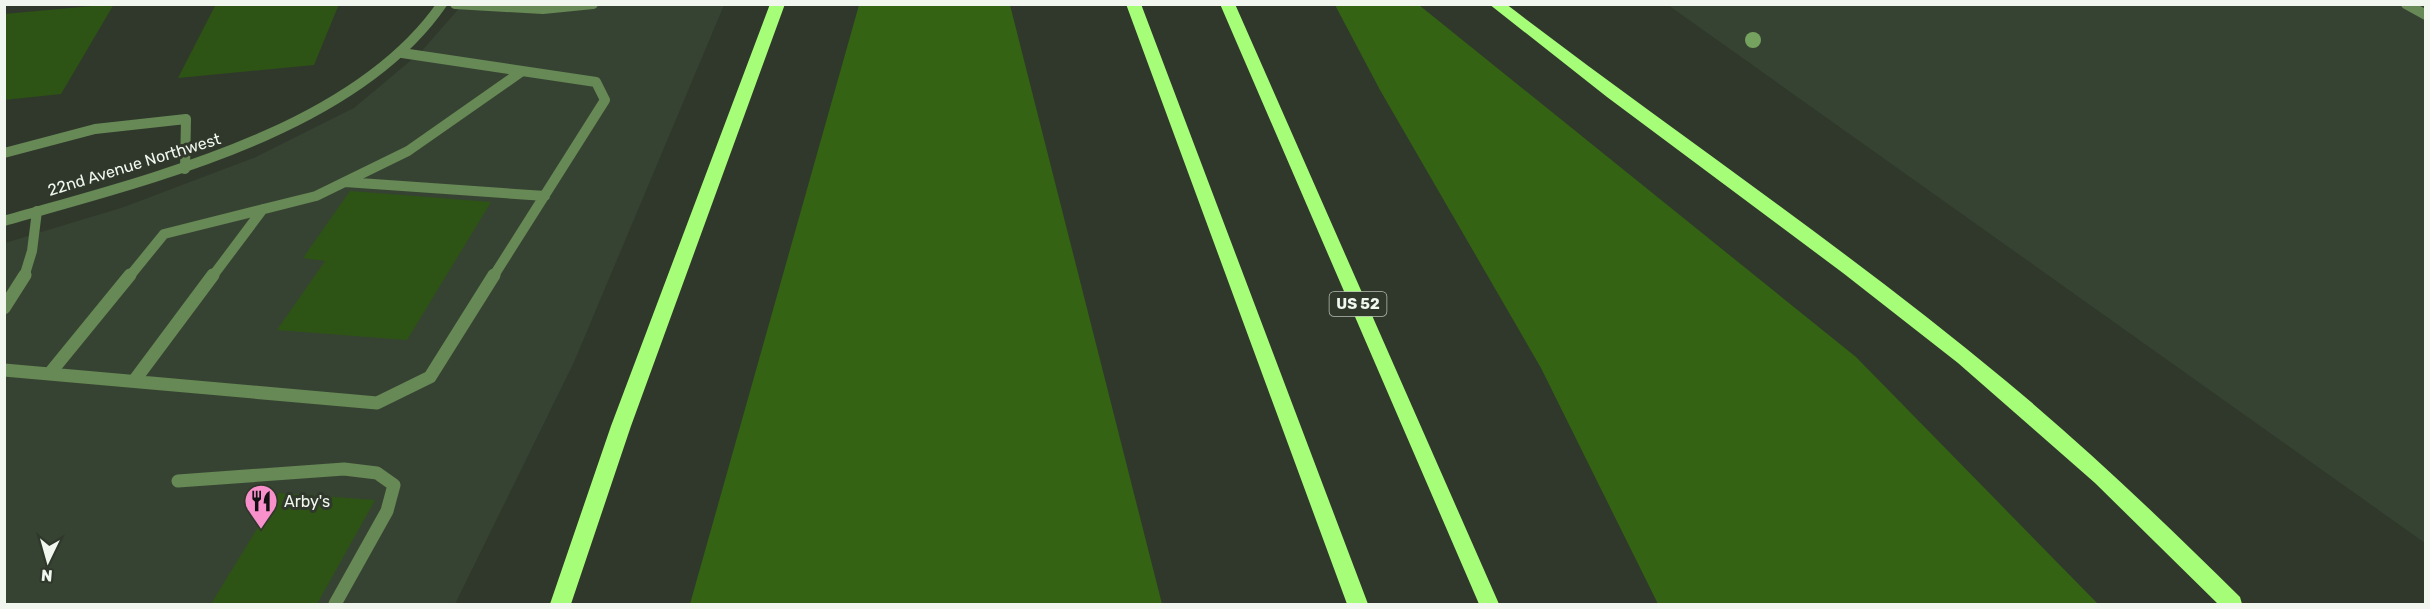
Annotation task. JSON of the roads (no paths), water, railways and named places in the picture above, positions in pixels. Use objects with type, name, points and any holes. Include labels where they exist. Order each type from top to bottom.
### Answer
[{"type":"highway","points":[[560,604],[609,457],[778,4]]},
{"type":"highway","points":[[1134,4],[1358,604]]},
{"type":"highway","name":"US 52","points":[[1227,4],[1489,604]]},
{"type":"highway","points":[[1496,4],[1600,86],[1880,291],[1967,359],[2069,446],[2161,531],[2232,604]]},
{"type":"street","name":"22nd Avenue Northwest","points":[[4,221],[185,169],[248,144],[307,116],[345,93],[402,53],[430,23],[442,4]]},
{"type":"street","points":[[455,4],[543,9],[593,4]]},
{"type":"street","points":[[2406,4],[2426,15]]},
{"type":"street","points":[[4,370],[376,403],[430,377],[605,100],[596,82],[402,53]]},
{"type":"street","points":[[50,373],[164,234],[316,196],[408,151],[521,72]]},
{"type":"street","points":[[4,153],[95,129],[186,119],[185,169]]},
{"type":"street","points":[[344,182],[545,195]]},
{"type":"street","points":[[134,381],[263,209]]},
{"type":"street","points":[[4,308],[20,288],[28,273],[34,246],[37,211]]},
{"type":"street","points":[[178,481],[344,469],[377,473],[394,485],[387,511],[335,604]]},
{"type":"place","name":"Arby's","points":[[261,530]]}]
